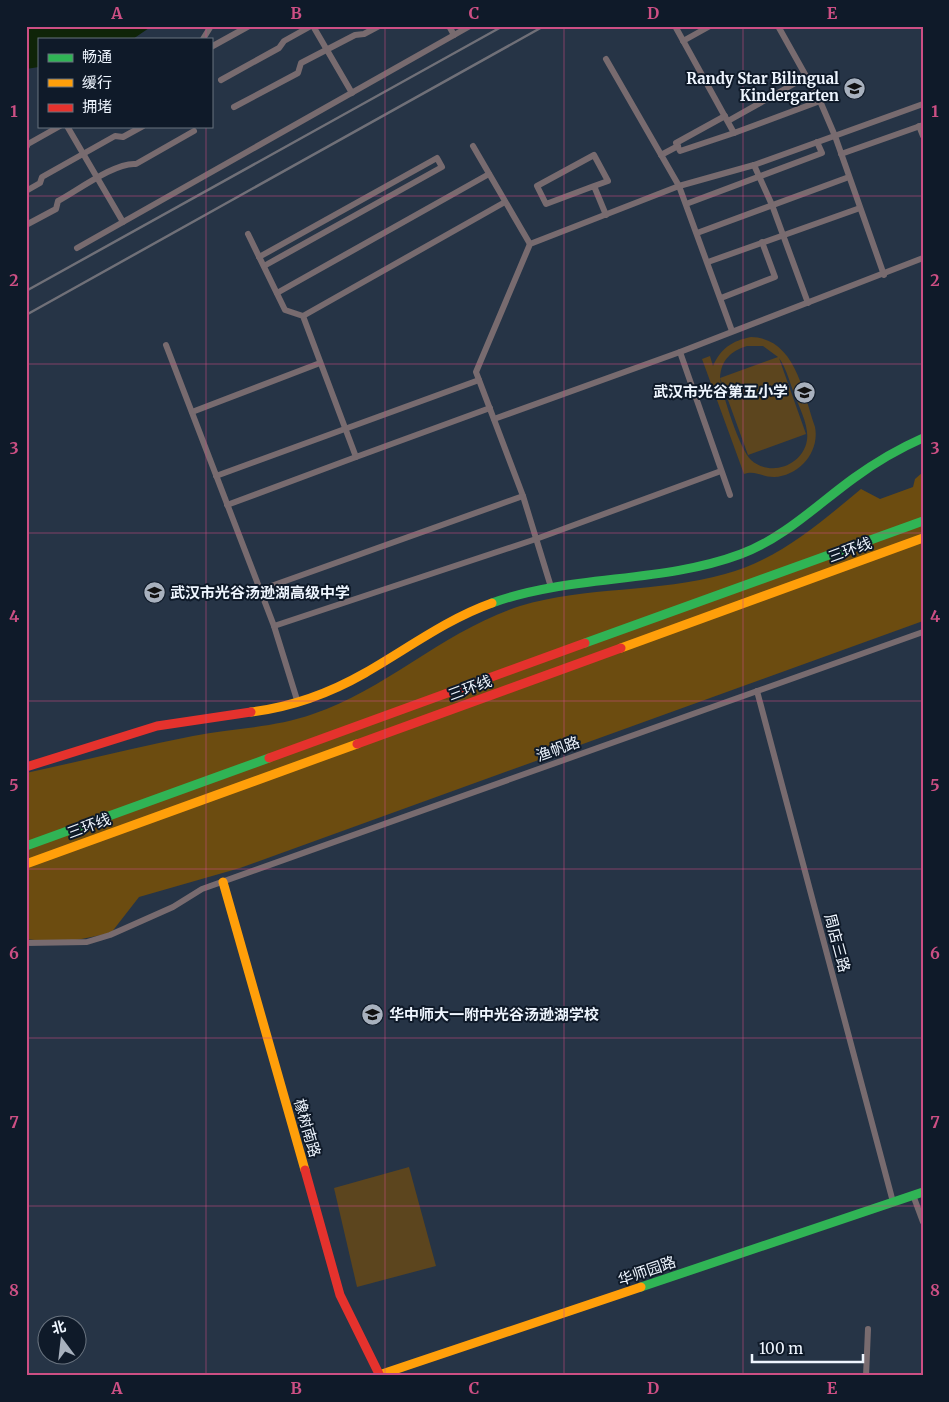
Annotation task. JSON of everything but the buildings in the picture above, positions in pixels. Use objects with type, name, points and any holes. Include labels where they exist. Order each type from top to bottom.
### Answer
[{"type":"main road","points":[[26,767],[164,724],[198,718],[231,716],[298,703],[357,678],[475,610],[510,597],[551,587],[689,569],[740,554],[793,526],[879,459],[923,438]]},
{"type":"main road","name":"三环线","points":[[26,846],[923,521]]},
{"type":"main road","name":"三环线","points":[[26,864],[923,538]]},
{"type":"main road","name":"橡树南路","points":[[223,882],[340,1294],[379,1375]]},
{"type":"main road","name":"华师园路","points":[[379,1375],[923,1192]]},
{"type":"street","points":[[204,38],[211,26]]},
{"type":"street","points":[[212,46],[249,26]]},
{"type":"street","points":[[221,80],[279,48],[284,41],[312,26],[352,93]]},
{"type":"street","points":[[234,107],[298,72],[301,63],[355,35],[364,34],[378,26]]},
{"type":"street","points":[[449,26],[454,35]]},
{"type":"street","points":[[76,248],[470,26]]},
{"type":"street","points":[[675,26],[734,133]]},
{"type":"street","points":[[683,41],[710,26]]},
{"type":"street","points":[[778,26],[820,101],[835,136],[884,275]]},
{"type":"street","points":[[606,59],[679,186],[732,331]]},
{"type":"street","points":[[806,77],[676,143],[680,151],[820,101]]},
{"type":"street","points":[[551,587],[523,496],[476,372],[530,244],[679,186],[754,165],[923,104]]},
{"type":"street","points":[[842,154],[921,125],[923,136]]},
{"type":"street","points":[[26,148],[28,144],[56,128]]},
{"type":"street","points":[[68,128],[124,222]]},
{"type":"street","points":[[26,191],[40,183],[42,177],[115,136],[123,137],[139,128]]},
{"type":"street","points":[[26,225],[56,209],[58,202],[98,179],[126,164],[136,164],[194,131]]},
{"type":"street","points":[[686,204],[822,153],[817,142]]},
{"type":"street","points":[[473,146],[530,244]]},
{"type":"street","points":[[661,155],[678,146]]},
{"type":"street","points":[[594,155],[608,181],[594,186],[546,204],[537,186],[594,155]]},
{"type":"street","points":[[259,257],[437,158],[442,167],[264,266]]},
{"type":"street","points":[[754,165],[761,176],[808,303]]},
{"type":"street","points":[[277,293],[489,174]]},
{"type":"street","points":[[696,233],[849,177]]},
{"type":"street","points":[[594,186],[606,215]]},
{"type":"street","points":[[248,234],[285,310],[303,316],[505,202]]},
{"type":"street","points":[[708,262],[860,208]]},
{"type":"street","points":[[337,214],[342,223]]},
{"type":"street","points":[[721,298],[774,277],[762,242]]},
{"type":"street","points":[[494,419],[680,352],[884,275],[923,258]]},
{"type":"street","points":[[303,316],[356,457]]},
{"type":"street","points":[[166,344],[274,626],[298,703]]},
{"type":"street","points":[[680,352],[730,496]]},
{"type":"street","points":[[192,412],[320,363]]},
{"type":"street","points":[[216,476],[479,380]]},
{"type":"street","points":[[228,505],[490,408]]},
{"type":"street","points":[[274,626],[536,539],[721,471]]},
{"type":"street","points":[[260,590],[523,496]]},
{"type":"street","name":"渔帆路","points":[[26,943],[87,942],[110,935],[173,907],[202,889],[923,632]]},
{"type":"street","name":"周店三路","points":[[757,691],[893,1202]]},
{"type":"street","points":[[913,1196],[923,1222]]},
{"type":"street","points":[[866,1376],[868,1329]]},
{"type":"shaded area","points":[[26,26],[152,26],[134,38],[38,38],[38,67],[26,69]]},
{"type":"shaded area","points":[[751,337],[766,340],[778,347],[787,357],[801,383],[815,427],[816,436],[811,454],[799,467],[783,476],[744,474],[702,359],[710,356],[713,366],[720,354],[728,346]],"holes":[[[747,346],[763,346],[778,357],[720,378],[722,366],[728,357]],[[779,358],[805,423],[807,440],[799,456],[785,466],[767,468],[751,460],[747,454],[742,445],[737,434],[720,378],[748,455],[806,434]]]},
{"type":"shaded area","points":[[923,472],[923,621],[240,868],[139,897],[111,933],[62,943],[26,939],[26,773],[172,740],[283,722],[313,714],[366,690],[466,629],[520,606],[570,595],[700,580],[744,568],[763,560],[798,539],[861,489],[880,499],[913,487],[915,479]]},
{"type":"shaded area","points":[[409,1167],[436,1266],[357,1287],[334,1188]]},
{"type":"railway","points":[[26,291],[503,26]]},
{"type":"railway","points":[[26,315],[544,26]]},
{"type":"traffic: fast","points":[[492,603],[553,587],[648,575],[711,564],[741,554],[786,530],[879,461],[923,438]]},
{"type":"traffic: fast","points":[[585,643],[923,521]]},
{"type":"traffic: fast","points":[[26,846],[269,758]]},
{"type":"traffic: fast","points":[[641,1287],[923,1192]]},
{"type":"traffic: slow","points":[[621,648],[923,538]]},
{"type":"traffic: slow","points":[[251,712],[296,703],[338,687],[459,617],[492,603]]},
{"type":"traffic: slow","points":[[26,864],[357,744]]},
{"type":"traffic: slow","points":[[223,882],[305,1170]]},
{"type":"traffic: slow","points":[[379,1375],[641,1287]]},
{"type":"traffic: jam","points":[[269,758],[585,643]]},
{"type":"traffic: jam","points":[[357,744],[621,648]]},
{"type":"traffic: jam","points":[[26,767],[157,726],[251,712]]},
{"type":"traffic: jam","points":[[305,1170],[340,1295],[380,1376]]},
{"type":"place","name":"Randy Star Bilingual Kindergarten","points":[[855,88]]},
{"type":"place","name":"武汉市光谷第五小学","points":[[804,392]]},
{"type":"place","name":"武汉市光谷汤逊湖高级中学","points":[[154,593]]},
{"type":"place","name":"华中师大一附中光谷汤逊湖学校","points":[[373,1015]]}]
